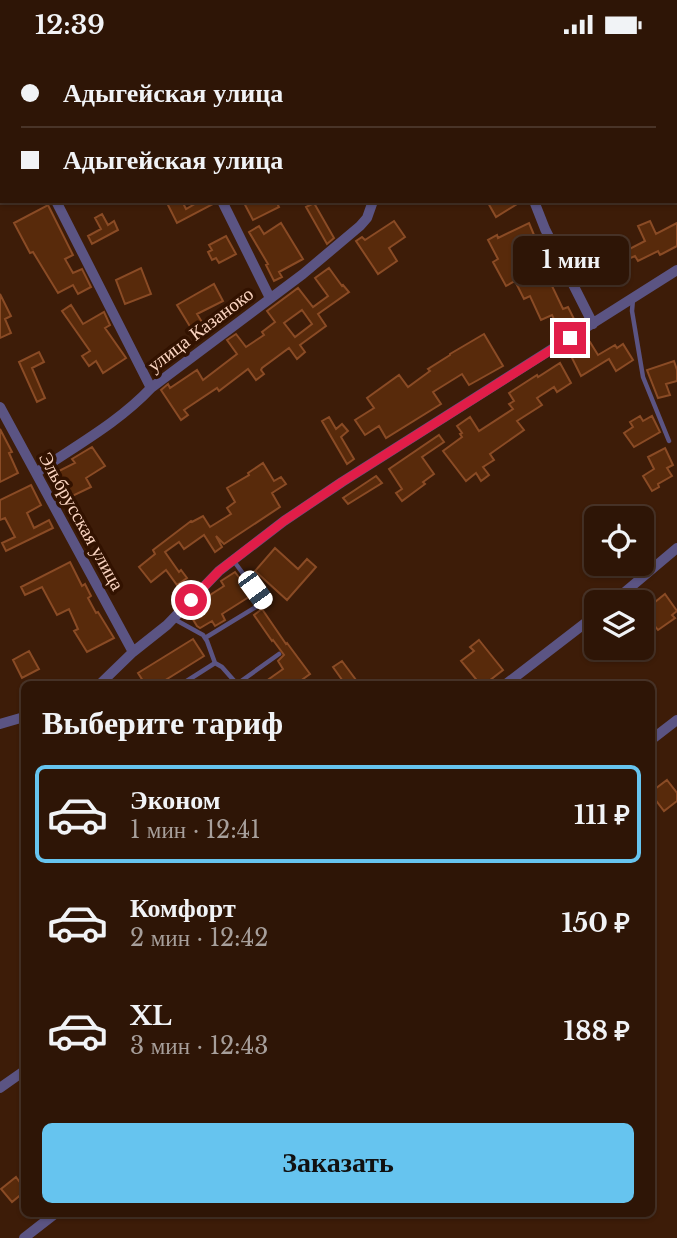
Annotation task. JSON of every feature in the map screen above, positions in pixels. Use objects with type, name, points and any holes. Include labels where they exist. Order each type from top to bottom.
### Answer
[{"type":"street","points":[[57,203],[151,388]]},
{"type":"street","points":[[223,203],[270,297]]},
{"type":"street","name":"улица Казаноко","points":[[36,473],[103,429],[136,404],[151,388],[303,274],[368,218],[372,203]]},
{"type":"street","points":[[535,203],[593,324]]},
{"type":"street","points":[[103,681],[173,618],[219,571],[284,521],[677,270]]},
{"type":"street","name":"Эльбрусская улица","points":[[0,407],[133,652]]},
{"type":"street","points":[[627,590],[677,548]]},
{"type":"street","points":[[510,681],[584,624]]},
{"type":"street","points":[[0,724],[21,718]]},
{"type":"street","points":[[655,737],[677,720]]},
{"type":"street","points":[[0,1088],[21,1073]]},
{"type":"street","points":[[24,1238],[51,1217]]},
{"type":"lane","points":[[633,298],[632,311],[643,377],[669,441]]},
{"type":"lane","points":[[205,638],[264,602],[233,560]]},
{"type":"lane","points":[[173,618],[204,635],[215,663],[234,681]]},
{"type":"lane","points":[[241,681],[279,654]]},
{"type":"lane","points":[[187,681],[215,663]]},
{"type":"building","points":[[167,203],[183,203],[186,209],[196,203],[215,203],[177,223]]},
{"type":"building","points":[[244,203],[277,203],[279,207],[253,220]]},
{"type":"building","points":[[314,203],[334,238],[327,244],[306,207]]},
{"type":"building","points":[[488,203],[519,203],[496,217]]},
{"type":"building","points":[[48,205],[73,255],[65,259],[73,273],[82,269],[91,287],[78,294],[73,285],[58,293],[33,252],[30,253],[14,223]]},
{"type":"building","points":[[102,214],[108,225],[114,221],[118,230],[92,244],[88,236],[101,229],[95,218]]},
{"type":"building","points":[[394,221],[405,237],[389,248],[397,261],[378,274],[356,241],[362,237],[365,240]]},
{"type":"building","points":[[650,221],[656,234],[677,223],[677,246],[660,255],[658,251],[638,261],[635,256],[619,263],[616,256],[645,241],[638,226]]},
{"type":"building","points":[[281,223],[303,259],[279,272],[282,277],[274,281],[266,265],[268,264],[249,232],[259,226],[264,234]]},
{"type":"building","points":[[529,223],[539,247],[536,248],[548,274],[551,273],[556,284],[552,286],[563,309],[568,307],[576,323],[559,330],[552,315],[541,320],[530,296],[524,299],[515,281],[506,286],[493,262],[498,259],[488,240]]},
{"type":"building","points":[[226,236],[236,254],[219,263],[216,258],[212,260],[208,252],[212,250],[209,245]]},
{"type":"building","points":[[613,259],[620,272],[587,284],[582,274]]},
{"type":"building","points":[[141,268],[151,294],[125,304],[116,280]]},
{"type":"building","points":[[329,268],[349,292],[318,314],[326,326],[300,345],[305,352],[297,359],[289,348],[262,368],[264,374],[256,380],[248,369],[219,391],[217,388],[184,410],[188,415],[181,420],[161,390],[168,384],[170,388],[197,370],[203,380],[237,354],[227,340],[236,334],[246,347],[264,335],[262,332],[275,322],[267,311],[298,288],[313,307],[328,296],[315,278]],"holes":[[[302,310],[312,324],[295,337],[284,323]]]},
{"type":"building","points":[[214,284],[223,301],[197,314],[208,332],[197,338],[177,305]]},
{"type":"building","points":[[0,294],[11,316],[5,319],[11,333],[0,338]]},
{"type":"building","points":[[71,305],[83,324],[104,312],[110,325],[105,328],[126,358],[103,373],[96,361],[89,366],[82,356],[90,351],[62,311]]},
{"type":"building","points":[[484,334],[503,366],[469,385],[462,374],[433,392],[441,404],[386,438],[379,426],[365,435],[355,420],[374,408],[367,398],[399,375],[408,387],[430,371],[428,369]]},
{"type":"building","points":[[590,342],[598,355],[615,345],[617,348],[623,344],[633,360],[616,371],[609,359],[581,376],[570,354]]},
{"type":"building","points":[[39,352],[44,362],[32,368],[45,398],[37,402],[19,362]]},
{"type":"building","points":[[674,361],[677,381],[666,384],[670,395],[658,398],[647,370]]},
{"type":"building","points":[[560,363],[571,383],[557,392],[554,387],[537,398],[542,405],[517,421],[524,430],[490,454],[494,460],[483,467],[489,475],[481,481],[476,473],[466,481],[443,451],[462,437],[457,426],[470,417],[479,431],[513,409],[509,404],[514,401],[509,393]]},
{"type":"building","points":[[640,416],[643,421],[652,416],[660,432],[634,447],[624,433],[633,427],[630,422]]},
{"type":"building","points":[[329,417],[336,429],[342,424],[348,431],[341,437],[354,459],[347,464],[322,421]]},
{"type":"building","points":[[0,429],[12,452],[9,453],[18,473],[0,482]]},
{"type":"building","points":[[439,435],[444,442],[422,457],[434,474],[402,501],[396,493],[402,489],[389,469]]},
{"type":"building","points":[[92,447],[105,466],[86,478],[91,487],[62,501],[49,476],[75,463],[72,459]]},
{"type":"building","points":[[665,448],[673,465],[667,468],[672,476],[652,491],[643,476],[654,469],[648,457]]},
{"type":"building","points":[[263,463],[274,481],[281,477],[286,484],[272,493],[280,507],[224,544],[216,536],[222,547],[215,552],[204,535],[184,549],[179,542],[165,552],[179,572],[181,570],[187,578],[177,585],[166,570],[151,582],[139,567],[155,554],[153,550],[191,521],[203,516],[210,527],[231,514],[227,508],[235,502],[227,488]]},
{"type":"building","points":[[376,476],[382,483],[348,504],[343,498]]},
{"type":"building","points":[[31,485],[41,505],[27,513],[34,528],[49,520],[53,528],[6,551],[2,543],[15,537],[5,518],[0,520],[0,500]]},
{"type":"building","points":[[275,548],[298,569],[307,559],[316,567],[287,600],[255,571]]},
{"type":"building","points":[[70,562],[82,586],[85,584],[91,596],[88,598],[96,613],[98,612],[114,638],[87,652],[74,631],[78,629],[69,609],[57,615],[42,587],[25,595],[21,587]]},
{"type":"building","points":[[235,572],[252,595],[222,614],[225,620],[215,626],[212,621],[200,628],[189,613],[224,586],[221,581]]},
{"type":"building","points":[[665,594],[677,611],[672,615],[675,618],[658,630],[654,625],[654,603]]},
{"type":"building","points":[[262,609],[310,674],[300,681],[266,681],[283,669],[278,661],[284,655],[254,615]]},
{"type":"building","points":[[193,639],[204,656],[164,681],[143,681],[138,673]]},
{"type":"building","points":[[479,640],[503,670],[489,681],[478,681],[461,661],[474,651],[470,647]]},
{"type":"building","points":[[29,651],[39,669],[22,678],[13,660]]},
{"type":"building","points":[[342,661],[357,681],[343,681],[333,667]]},
{"type":"building","points":[[667,780],[677,793],[677,801],[664,811],[655,799],[655,789]]},
{"type":"building","points":[[16,1177],[21,1184],[21,1194],[12,1202],[1,1189]]},
{"type":"route","points":[[191,600],[219,571],[284,521],[570,338]]}]
